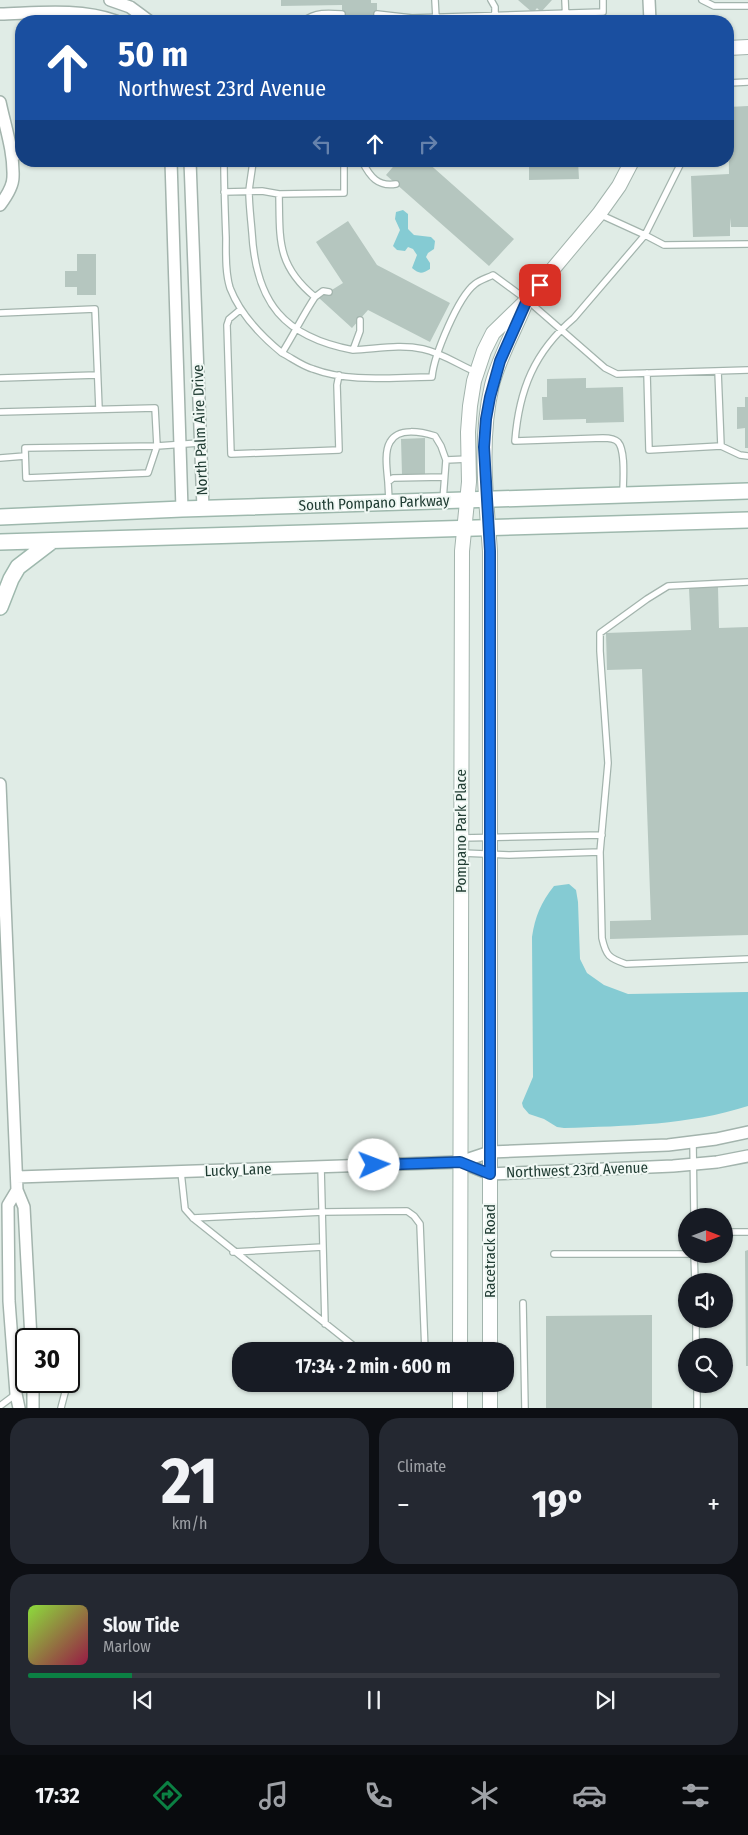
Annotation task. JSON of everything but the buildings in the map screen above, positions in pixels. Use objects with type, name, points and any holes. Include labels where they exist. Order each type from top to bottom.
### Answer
[{"type":"main road","name":"South Pompano Parkway","points":[[0,517],[203,508],[748,491]]},
{"type":"main road","name":"South Pompano Parkway","points":[[0,542],[748,520]]},
{"type":"main road","points":[[0,607],[18,567],[52,540]]},
{"type":"street","points":[[110,0],[130,7],[141,15]]},
{"type":"street","points":[[649,0],[650,15]]},
{"type":"street","points":[[0,14],[66,12],[92,15]]},
{"type":"street","points":[[734,48],[748,47]]},
{"type":"street","points":[[0,102],[15,154]]},
{"type":"street","points":[[0,205],[7,196],[15,164]]},
{"type":"street","name":"North Palm Aire Drive","points":[[171,167],[182,509]]},
{"type":"street","name":"North Palm Aire Drive","points":[[190,167],[199,443],[203,508]]},
{"type":"street","points":[[527,300],[599,214],[619,186],[629,167]]},
{"type":"street","points":[[174,251],[193,249]]},
{"type":"street","name":"Pompano Park Place","points":[[460,1162],[462,560],[469,412],[477,372],[493,333],[527,300]]},
{"type":"street","name":"Pompano Park Place","points":[[490,1152],[490,551],[486,500],[485,432],[490,397],[500,361],[527,300]]},
{"type":"street","name":"North Palm Aire Drive","points":[[177,355],[197,352]]},
{"type":"street","points":[[0,784],[2,875],[17,1190],[24,1207],[30,1328]]},
{"type":"street","name":"Northwest 23rd Avenue","points":[[460,1162],[490,1152],[668,1145],[716,1139],[748,1132]]},
{"type":"street","name":"Racetrack Road","points":[[490,1152],[490,1342]]},
{"type":"street","name":"Northwest 23rd Avenue","points":[[460,1162],[490,1174],[693,1164],[748,1156]]},
{"type":"street","name":"Lucky Lane","points":[[17,1177],[460,1162]]},
{"type":"street","name":"Racetrack Road","points":[[460,1162],[460,1342]]},
{"type":"street","points":[[17,1190],[8,1205],[9,1301],[16,1394],[19,1408]]},
{"type":"street","points":[[460,1392],[460,1408]]},
{"type":"street","points":[[490,1392],[490,1408]]},
{"type":"street","points":[[33,1408],[34,1393]]},
{"type":"lane","points":[[435,0],[436,15]]},
{"type":"lane","points":[[491,0],[495,7],[495,15]]},
{"type":"lane","points":[[565,0],[565,15]]},
{"type":"lane","points":[[512,15],[603,12],[603,0]]},
{"type":"lane","points":[[702,0],[714,6],[748,6]]},
{"type":"lane","points":[[313,15],[324,13],[342,14]]},
{"type":"lane","points":[[377,14],[382,15]]},
{"type":"lane","points":[[734,82],[748,82]]},
{"type":"lane","points":[[224,167],[226,264],[230,285],[241,309],[253,326],[282,353],[312,369],[358,378],[432,377],[436,354],[458,308],[474,285],[493,275],[527,300],[605,368],[617,374],[748,370]]},
{"type":"lane","points":[[252,167],[249,191],[253,250],[258,276],[267,298],[276,312],[297,329],[317,341],[353,350],[406,347],[424,349],[477,372]]},
{"type":"lane","points":[[224,192],[249,191],[279,194],[344,193],[344,167]]},
{"type":"lane","points":[[366,167],[378,182],[386,186],[396,184]]},
{"type":"lane","points":[[623,495],[622,449],[618,442],[613,439],[515,441],[517,417],[526,383],[545,347],[574,318],[645,235],[679,167]]},
{"type":"lane","points":[[279,194],[280,239],[287,265],[297,280],[315,297]]},
{"type":"lane","points":[[599,214],[664,245],[748,244]]},
{"type":"lane","points":[[282,353],[315,297],[323,292],[329,292]]},
{"type":"lane","points":[[0,313],[95,309],[99,409]]},
{"type":"lane","points":[[241,309],[229,319],[227,325],[232,454],[339,450],[337,385],[339,375]]},
{"type":"lane","points":[[353,350],[360,331],[360,320]]},
{"type":"lane","points":[[718,371],[721,446]]},
{"type":"lane","points":[[647,373],[649,450],[721,446],[740,455],[748,456]]},
{"type":"lane","points":[[0,378],[97,374]]},
{"type":"lane","points":[[0,412],[155,408],[157,446],[148,473],[26,478],[25,448],[157,446],[199,443]]},
{"type":"lane","points":[[389,502],[387,458],[389,443],[395,436],[423,432],[435,436],[446,460],[443,501]]},
{"type":"lane","points":[[0,458],[26,456]]},
{"type":"lane","points":[[446,460],[468,459]]},
{"type":"lane","points":[[388,482],[393,478],[444,477]]},
{"type":"lane","points":[[748,582],[668,586],[600,633],[604,723],[608,763],[600,852],[602,938],[605,950],[611,958],[626,964],[748,959]]},
{"type":"lane","points":[[461,838],[602,835]]},
{"type":"lane","points":[[461,853],[509,855],[600,852]]},
{"type":"lane","points":[[693,1142],[694,1208]]},
{"type":"lane","points":[[321,1167],[325,1324]]},
{"type":"lane","points":[[181,1172],[185,1209],[193,1218],[233,1252],[348,1342]]},
{"type":"lane","points":[[193,1218],[323,1212],[407,1211],[420,1224],[425,1342]]},
{"type":"lane","points":[[733,1232],[748,1232]]},
{"type":"lane","points":[[233,1252],[323,1247]]},
{"type":"lane","points":[[554,1254],[678,1254]]},
{"type":"lane","points":[[523,1303],[525,1408]]},
{"type":"lane","points":[[61,1408],[65,1393]]},
{"type":"lane","points":[[697,1393],[698,1408]]},
{"type":"lane","points":[[0,1406],[16,1394]]},
{"type":"water","points":[[403,210],[408,214],[408,229],[414,235],[431,237],[435,241],[434,249],[426,257],[430,263],[430,269],[425,272],[421,273],[412,268],[417,255],[413,249],[408,247],[405,251],[397,250],[393,246],[400,230],[395,219],[396,212]]},
{"type":"water","points":[[569,884],[576,890],[578,902],[580,959],[587,973],[604,985],[628,994],[748,992],[748,1106],[680,1121],[564,1128],[557,1127],[544,1119],[529,1114],[523,1107],[522,1103],[533,1077],[533,930],[542,904],[549,892],[554,886]]},
{"type":"route","points":[[374,1165],[460,1162],[490,1174],[490,551],[484,447],[486,419],[492,385],[500,361],[527,300],[540,285]]}]
